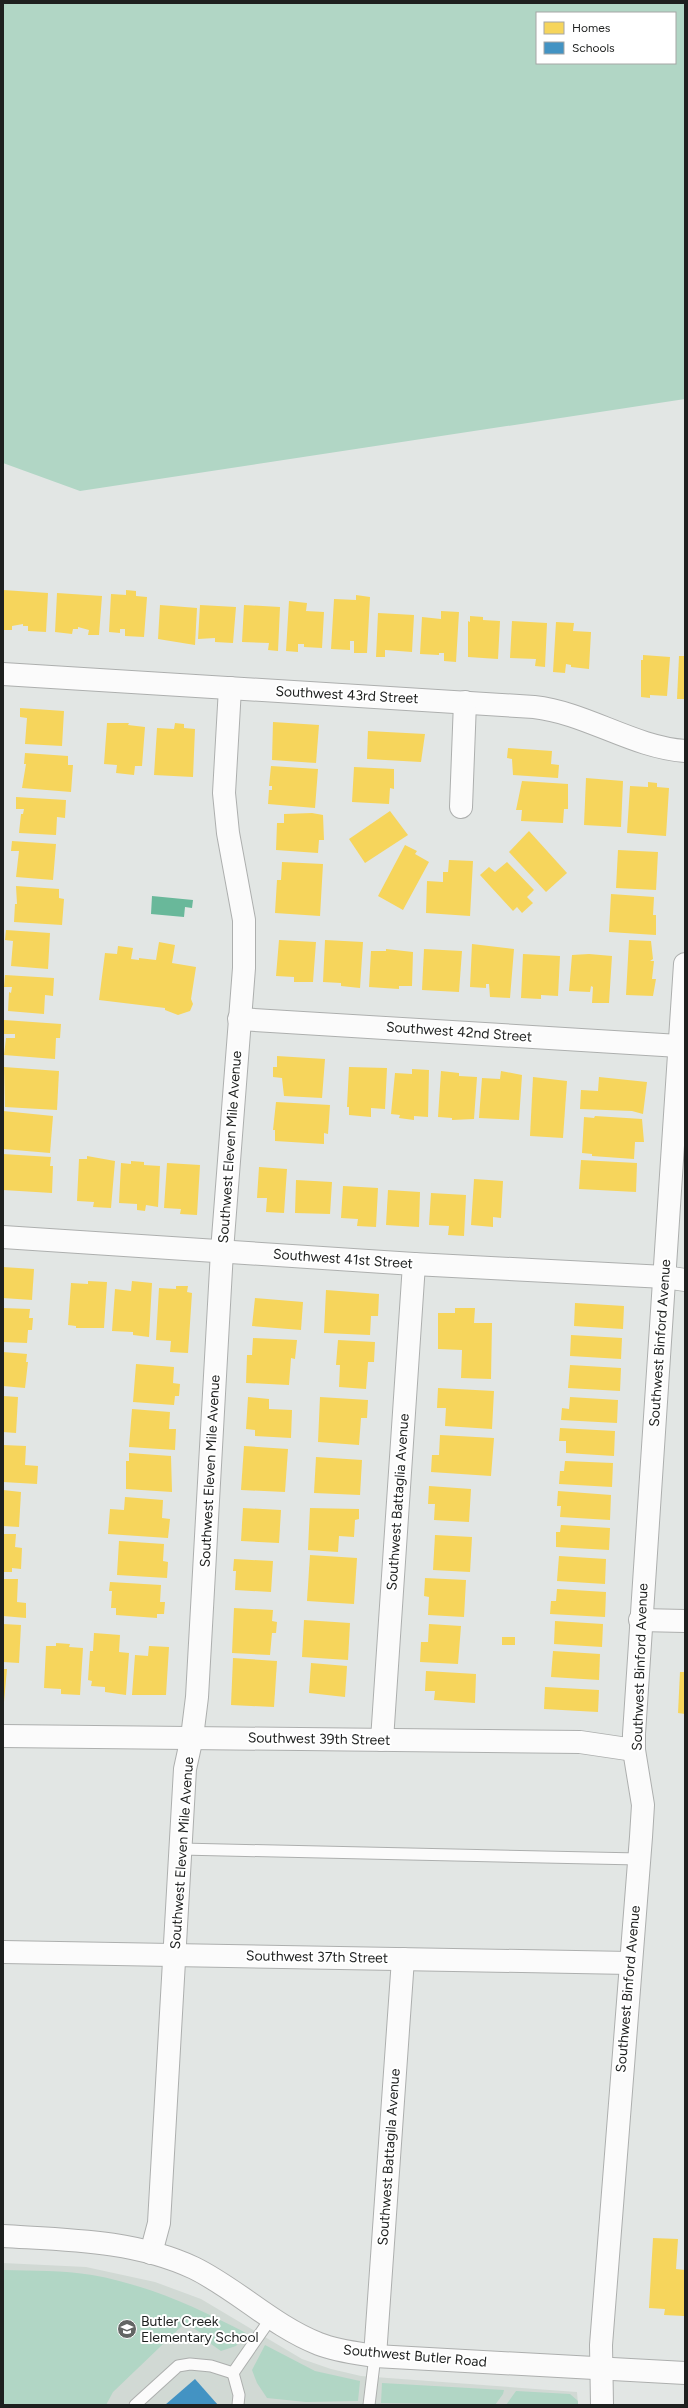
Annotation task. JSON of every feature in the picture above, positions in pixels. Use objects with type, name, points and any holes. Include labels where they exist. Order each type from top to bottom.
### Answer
[{"type":"street","name":"Southwest 43rd Street","points":[[3,674],[465,702],[556,710],[665,750],[685,751]]},
{"type":"street","name":"Southwest Eleven Mile Avenue","points":[[151,2253],[159,2222],[185,1769],[192,1737],[198,1689],[222,1251],[244,968],[244,920],[228,833],[224,793],[230,688]]},
{"type":"street","points":[[461,807],[465,702]]},
{"type":"street","name":"Southwest Binford Avenue","points":[[602,2405],[601,2345],[643,1805],[634,1750],[640,1620],[679,1278],[679,1046],[685,964]]},
{"type":"street","name":"Southwest 42nd Street","points":[[239,1018],[679,1046]]},
{"type":"street","name":"Southwest 41st Street","points":[[3,1237],[414,1264],[679,1278]]},
{"type":"street","name":"Southwest Battaglia Avenue","points":[[382,1740],[414,1264]]},
{"type":"street","points":[[640,1620],[685,1621]]},
{"type":"street","name":"Southwest 39th Street","points":[[3,1736],[580,1742],[634,1750]]},
{"type":"street","name":"Southwest 37th Street","points":[[3,1952],[630,1963]]},
{"type":"street","name":"Southwest Battagila Avenue","points":[[375,2356],[403,1959]]},
{"type":"street","name":"Southwest Butler Road","points":[[3,2236],[91,2241],[117,2244],[151,2253],[193,2268],[272,2318],[317,2343],[339,2350],[375,2356],[685,2373]]},
{"type":"lane","points":[[181,1849],[640,1859]]},
{"type":"lane","points":[[233,2373],[272,2318]]},
{"type":"lane","points":[[369,2405],[375,2356]]},
{"type":"lane","points":[[135,2405],[178,2366],[190,2364],[211,2366],[233,2373]]},
{"type":"lane","points":[[233,2373],[239,2395],[238,2405]]},
{"type":"shaded area","points":[[3,3],[685,3],[685,399],[80,491],[3,463]]},
{"type":"shaded area","points":[[152,896],[193,900],[192,908],[185,907],[184,917],[151,914]]},
{"type":"shaded area","name":"Butler Creek Elementary School","points":[[3,2263],[86,2267],[155,2282],[201,2299],[302,2359],[331,2369],[361,2376],[577,2392],[578,2405],[3,2405]]},
{"type":"shaded area","points":[[3,2270],[70,2272],[113,2279],[171,2298],[209,2314],[246,2333],[236,2346],[221,2351],[211,2344],[209,2338],[185,2323],[113,2392],[106,2405],[3,2405]]},
{"type":"shaded area","points":[[265,2345],[315,2371],[360,2381],[358,2401],[306,2402],[267,2398],[257,2383],[252,2370]]},
{"type":"shaded area","points":[[382,2383],[504,2390],[503,2394],[495,2405],[381,2403]]},
{"type":"shaded area","points":[[516,2391],[570,2394],[578,2401],[578,2405],[506,2405]]},
{"type":"building: Homes","points":[[3,590],[48,593],[46,632],[28,631],[28,626],[23,626],[23,624],[12,626],[12,630],[3,630]]},
{"type":"building: Homes","points":[[126,590],[136,591],[136,596],[147,597],[144,637],[125,636],[125,629],[120,629],[120,633],[109,632],[111,594],[126,595]]},
{"type":"building: Homes","points":[[57,593],[102,596],[99,635],[88,635],[89,630],[78,627],[78,629],[73,629],[72,634],[55,632]]},
{"type":"building: Homes","points":[[356,595],[370,597],[367,653],[354,653],[354,641],[350,641],[350,650],[331,649],[334,599],[356,600]]},
{"type":"building: Homes","points":[[289,601],[307,603],[306,611],[324,612],[322,648],[304,647],[304,644],[298,644],[298,652],[286,651]]},
{"type":"building: Homes","points":[[160,605],[197,608],[195,645],[158,639]]},
{"type":"building: Homes","points":[[200,605],[236,607],[233,643],[215,642],[215,638],[198,639]]},
{"type":"building: Homes","points":[[244,605],[280,607],[278,651],[268,650],[269,643],[242,642]]},
{"type":"building: Homes","points":[[441,611],[459,612],[456,662],[444,661],[444,653],[439,653],[439,655],[420,654],[422,617],[441,619]]},
{"type":"building: Homes","points":[[378,613],[414,615],[412,652],[385,650],[385,657],[376,657]]},
{"type":"building: Homes","points":[[470,616],[483,617],[483,620],[500,621],[498,659],[468,657],[468,621],[470,622]]},
{"type":"building: Homes","points":[[512,621],[547,623],[545,667],[535,666],[536,659],[510,658]]},
{"type":"building: Homes","points":[[556,622],[574,623],[573,631],[591,632],[589,669],[571,667],[571,665],[566,664],[565,673],[553,672]]},
{"type":"building: Homes","points":[[643,655],[670,657],[667,696],[650,695],[650,698],[641,697],[641,660],[643,660]]},
{"type":"building: Homes","points":[[679,656],[685,656],[685,699],[677,699]]},
{"type":"building: Homes","points":[[20,708],[64,711],[62,746],[25,744],[27,718],[20,717]]},
{"type":"building: Homes","points":[[273,722],[319,725],[316,763],[272,760]]},
{"type":"building: Homes","points":[[107,723],[129,723],[128,725],[145,727],[142,766],[135,766],[134,775],[116,773],[117,765],[104,764]]},
{"type":"building: Homes","points":[[175,723],[184,724],[184,728],[195,729],[193,777],[154,775],[157,728],[174,729]]},
{"type":"building: Homes","points":[[368,731],[425,734],[421,762],[367,759]]},
{"type":"building: Homes","points":[[508,748],[552,751],[551,764],[559,765],[558,778],[513,775],[512,759],[507,758]]},
{"type":"building: Homes","points":[[25,753],[68,756],[68,765],[73,765],[71,792],[22,788],[26,764],[24,764]]},
{"type":"building: Homes","points":[[271,766],[318,769],[315,808],[268,804],[269,790],[272,790],[272,786],[269,786]]},
{"type":"building: Homes","points":[[354,767],[394,769],[394,789],[390,788],[389,804],[352,802]]},
{"type":"building: Homes","points":[[586,778],[623,781],[621,827],[584,825]]},
{"type":"building: Homes","points":[[522,781],[568,784],[568,809],[564,809],[563,823],[521,821],[522,810],[516,810]]},
{"type":"building: Homes","points":[[648,782],[657,783],[657,787],[669,788],[666,836],[627,833],[630,786],[648,787]]},
{"type":"building: Homes","points":[[16,797],[66,800],[65,818],[57,817],[56,835],[19,833],[21,814],[23,814],[24,809],[16,809]]},
{"type":"building: Homes","points":[[390,811],[408,835],[365,863],[349,839]]},
{"type":"building: Homes","points":[[312,813],[323,815],[324,840],[319,840],[318,853],[276,850],[277,823],[284,823],[284,814]]},
{"type":"building: Homes","points":[[529,831],[567,873],[546,892],[509,852]]},
{"type":"building: Homes","points":[[12,841],[56,844],[53,880],[16,877],[19,851],[11,851]]},
{"type":"building: Homes","points":[[405,845],[417,851],[415,854],[429,862],[403,910],[378,896]]},
{"type":"building: Homes","points":[[618,850],[658,852],[656,890],[616,888]]},
{"type":"building: Homes","points":[[449,860],[473,861],[470,916],[426,913],[427,881],[443,882],[443,872],[448,872]]},
{"type":"building: Homes","points":[[282,862],[323,864],[320,916],[275,913],[277,880],[281,880]]},
{"type":"building: Homes","points":[[507,862],[534,890],[527,897],[533,903],[522,913],[517,907],[513,911],[480,875],[489,867],[495,872]]},
{"type":"building: Homes","points":[[16,886],[59,889],[59,898],[64,899],[62,925],[14,922],[15,904],[17,904]]},
{"type":"building: Homes","points":[[611,894],[654,897],[653,915],[656,915],[656,935],[609,932]]},
{"type":"building: Homes","points":[[6,930],[50,933],[48,969],[11,966],[13,941],[5,940]]},
{"type":"building: Homes","points":[[279,940],[316,942],[313,982],[294,982],[294,977],[276,976]]},
{"type":"building: Homes","points":[[325,940],[363,942],[360,988],[341,986],[341,983],[323,982]]},
{"type":"building: Homes","points":[[629,940],[651,941],[653,959],[650,961],[654,961],[652,979],[656,979],[653,996],[626,995]]},
{"type":"building: Homes","points":[[159,942],[175,945],[172,963],[196,967],[191,999],[193,1004],[190,1011],[178,1015],[165,1010],[165,1008],[99,1000],[105,953],[117,954],[118,946],[133,948],[131,959],[139,960],[139,958],[156,960]]},
{"type":"building: Homes","points":[[472,944],[514,949],[510,998],[490,997],[489,984],[486,984],[486,988],[470,987]]},
{"type":"building: Homes","points":[[386,949],[413,952],[412,986],[399,986],[399,989],[369,987],[371,951],[386,951]]},
{"type":"building: Homes","points":[[424,949],[462,951],[459,992],[422,990]]},
{"type":"building: Homes","points":[[523,954],[560,956],[558,996],[541,995],[541,999],[521,998]]},
{"type":"building: Homes","points":[[589,954],[612,956],[609,1003],[592,1003],[593,987],[591,986],[590,992],[569,991],[572,955]]},
{"type":"building: Homes","points":[[5,975],[54,978],[53,996],[45,995],[44,1014],[8,1011],[9,992],[11,993],[12,987],[4,987]]},
{"type":"building: Homes","points":[[4,1020],[61,1024],[60,1038],[56,1038],[55,1059],[4,1055],[6,1038],[15,1038],[15,1034],[3,1034]]},
{"type":"building: Homes","points":[[277,1056],[325,1059],[322,1098],[284,1096],[282,1078],[273,1077],[273,1067],[277,1067]]},
{"type":"building: Homes","points":[[4,1067],[59,1071],[57,1110],[5,1107]]},
{"type":"building: Homes","points":[[349,1067],[387,1068],[385,1109],[371,1108],[371,1117],[349,1115],[349,1107],[347,1107]]},
{"type":"building: Homes","points":[[412,1069],[429,1070],[428,1117],[414,1116],[414,1120],[399,1118],[400,1115],[391,1114],[395,1073],[412,1074]]},
{"type":"building: Homes","points":[[441,1071],[459,1073],[459,1076],[477,1077],[474,1119],[452,1120],[452,1118],[438,1117]]},
{"type":"building: Homes","points":[[501,1071],[522,1075],[519,1120],[479,1118],[482,1078],[500,1079]]},
{"type":"building: Homes","points":[[533,1077],[567,1081],[563,1138],[530,1136]]},
{"type":"building: Homes","points":[[599,1077],[647,1082],[643,1114],[632,1111],[580,1109],[581,1090],[598,1091]]},
{"type":"building: Homes","points":[[276,1102],[330,1105],[328,1134],[324,1133],[324,1144],[275,1141],[275,1130],[273,1130]]},
{"type":"building: Homes","points":[[3,1111],[53,1116],[50,1153],[3,1149]]},
{"type":"building: Homes","points":[[595,1116],[642,1119],[644,1142],[635,1142],[634,1159],[592,1156],[592,1154],[582,1153],[584,1117],[594,1118]]},
{"type":"building: Homes","points":[[3,1154],[51,1157],[50,1166],[53,1166],[52,1193],[3,1190]]},
{"type":"building: Homes","points":[[87,1156],[115,1161],[111,1208],[93,1207],[94,1202],[77,1201],[79,1159],[87,1159]]},
{"type":"building: Homes","points":[[581,1160],[637,1163],[636,1192],[579,1189]]},
{"type":"building: Homes","points":[[131,1161],[144,1162],[144,1165],[160,1166],[158,1207],[146,1205],[145,1211],[137,1210],[137,1204],[119,1203],[121,1163],[131,1164]]},
{"type":"building: Homes","points":[[167,1163],[200,1165],[197,1215],[180,1214],[181,1209],[164,1208]]},
{"type":"building: Homes","points":[[259,1167],[287,1169],[284,1213],[266,1212],[267,1198],[257,1198]]},
{"type":"building: Homes","points":[[474,1179],[503,1181],[501,1218],[493,1217],[493,1227],[471,1225]]},
{"type":"building: Homes","points":[[296,1180],[332,1182],[330,1214],[295,1213]]},
{"type":"building: Homes","points":[[343,1186],[378,1188],[376,1227],[357,1226],[358,1219],[341,1218]]},
{"type":"building: Homes","points":[[388,1190],[420,1192],[419,1227],[386,1225]]},
{"type":"building: Homes","points":[[431,1193],[466,1195],[464,1236],[448,1235],[449,1226],[429,1225]]},
{"type":"building: Homes","points":[[3,1267],[34,1269],[32,1300],[3,1298]]},
{"type":"building: Homes","points":[[88,1281],[107,1282],[104,1328],[76,1328],[76,1326],[68,1325],[71,1283],[88,1284]]},
{"type":"building: Homes","points":[[132,1281],[152,1283],[149,1337],[133,1335],[133,1332],[112,1331],[115,1289],[131,1291]]},
{"type":"building: Homes","points":[[176,1286],[188,1286],[187,1292],[192,1293],[188,1353],[170,1352],[171,1341],[156,1340],[159,1288],[176,1289]]},
{"type":"building: Homes","points":[[326,1290],[379,1294],[378,1316],[371,1316],[370,1335],[324,1333]]},
{"type":"building: Homes","points":[[255,1298],[303,1302],[301,1330],[252,1326]]},
{"type":"building: Homes","points":[[575,1303],[624,1306],[623,1329],[574,1326]]},
{"type":"building: Homes","points":[[3,1308],[30,1309],[29,1318],[33,1318],[32,1330],[28,1330],[27,1343],[3,1342]]},
{"type":"building: Homes","points":[[455,1308],[475,1308],[474,1323],[492,1323],[491,1379],[461,1378],[462,1350],[438,1349],[438,1313],[455,1313]]},
{"type":"building: Homes","points":[[571,1335],[622,1338],[621,1359],[570,1356]]},
{"type":"building: Homes","points":[[253,1338],[297,1340],[295,1359],[291,1358],[289,1385],[246,1383],[247,1355],[252,1355]]},
{"type":"building: Homes","points":[[338,1340],[375,1342],[374,1362],[368,1362],[366,1389],[339,1387],[340,1365],[336,1365]]},
{"type":"building: Homes","points":[[3,1352],[27,1354],[26,1362],[28,1362],[25,1388],[3,1386]]},
{"type":"building: Homes","points":[[136,1364],[174,1367],[173,1383],[180,1384],[179,1396],[175,1396],[174,1405],[133,1402]]},
{"type":"building: Homes","points":[[570,1365],[621,1368],[620,1391],[568,1388]]},
{"type":"building: Homes","points":[[438,1388],[494,1391],[492,1429],[445,1426],[446,1408],[437,1408]]},
{"type":"building: Homes","points":[[3,1396],[18,1397],[16,1433],[3,1432]]},
{"type":"building: Homes","points":[[248,1397],[269,1399],[269,1409],[292,1410],[291,1438],[255,1436],[255,1430],[246,1429]]},
{"type":"building: Homes","points":[[320,1397],[368,1400],[367,1418],[361,1418],[359,1445],[318,1442]]},
{"type":"building: Homes","points":[[570,1397],[618,1400],[617,1423],[561,1420],[562,1408],[569,1409]]},
{"type":"building: Homes","points":[[132,1409],[170,1412],[169,1429],[176,1429],[175,1450],[129,1447]]},
{"type":"building: Homes","points":[[560,1428],[615,1431],[614,1456],[566,1453],[566,1441],[559,1441]]},
{"type":"building: Homes","points":[[440,1435],[494,1438],[491,1476],[431,1472],[432,1455],[439,1455]]},
{"type":"building: Homes","points":[[3,1445],[26,1446],[25,1465],[38,1466],[37,1484],[3,1482]]},
{"type":"building: Homes","points":[[244,1446],[288,1449],[285,1492],[241,1490]]},
{"type":"building: Homes","points":[[129,1453],[171,1456],[172,1492],[126,1489],[126,1461],[129,1461]]},
{"type":"building: Homes","points":[[316,1457],[362,1460],[360,1495],[314,1493]]},
{"type":"building: Homes","points":[[565,1461],[613,1463],[612,1487],[559,1484],[560,1471],[564,1471]]},
{"type":"building: Homes","points":[[429,1486],[471,1489],[469,1522],[434,1520],[435,1504],[428,1504]]},
{"type":"building: Homes","points":[[3,1490],[21,1492],[19,1527],[3,1526]]},
{"type":"building: Homes","points":[[558,1491],[611,1495],[610,1520],[560,1517],[561,1506],[557,1506]]},
{"type":"building: Homes","points":[[125,1497],[163,1500],[162,1518],[170,1519],[168,1538],[108,1534],[110,1509],[124,1510]]},
{"type":"building: Homes","points":[[243,1508],[281,1510],[279,1543],[241,1541]]},
{"type":"building: Homes","points":[[310,1508],[359,1509],[359,1519],[355,1520],[354,1537],[339,1536],[338,1552],[308,1550]]},
{"type":"building: Homes","points":[[561,1525],[610,1528],[609,1550],[556,1547],[556,1532],[560,1532]]},
{"type":"building: Homes","points":[[3,1534],[16,1534],[15,1547],[22,1548],[21,1569],[12,1568],[12,1572],[3,1572]]},
{"type":"building: Homes","points":[[435,1535],[472,1537],[470,1572],[433,1570]]},
{"type":"building: Homes","points":[[119,1541],[164,1544],[163,1561],[168,1562],[167,1578],[117,1575]]},
{"type":"building: Homes","points":[[310,1555],[357,1558],[354,1604],[307,1601]]},
{"type":"building: Homes","points":[[559,1556],[606,1559],[605,1584],[557,1581]]},
{"type":"building: Homes","points":[[234,1559],[273,1561],[271,1592],[235,1590],[236,1571],[233,1571]]},
{"type":"building: Homes","points":[[425,1578],[466,1580],[464,1617],[428,1615],[429,1597],[424,1596]]},
{"type":"building: Homes","points":[[3,1579],[18,1579],[17,1602],[26,1603],[26,1618],[3,1616]]},
{"type":"building: Homes","points":[[110,1582],[161,1585],[160,1602],[165,1602],[164,1614],[157,1614],[157,1618],[116,1615],[116,1608],[111,1608],[112,1591],[109,1591]]},
{"type":"building: Homes","points":[[557,1589],[606,1592],[605,1617],[550,1614],[551,1601],[556,1601]]},
{"type":"building: Homes","points":[[234,1608],[273,1610],[272,1621],[277,1622],[276,1633],[272,1633],[270,1655],[232,1653]]},
{"type":"building: Homes","points":[[304,1620],[350,1623],[348,1660],[302,1657]]},
{"type":"building: Homes","points":[[555,1621],[603,1624],[602,1647],[554,1644]]},
{"type":"building: Homes","points":[[3,1624],[21,1625],[19,1663],[3,1662]]},
{"type":"building: Homes","points":[[429,1624],[461,1626],[458,1664],[420,1662],[421,1642],[428,1642]]},
{"type":"building: Homes","points":[[94,1633],[120,1635],[119,1652],[129,1653],[126,1695],[105,1692],[105,1687],[91,1686],[92,1681],[88,1680],[90,1651],[93,1651]]},
{"type":"building: Homes","points":[[502,1637],[515,1637],[515,1645],[502,1645]]},
{"type":"building: Homes","points":[[56,1643],[70,1644],[69,1647],[83,1648],[80,1695],[61,1694],[61,1689],[44,1688],[46,1646],[56,1646]]},
{"type":"building: Homes","points":[[149,1646],[169,1647],[166,1695],[132,1695],[135,1655],[148,1656]]},
{"type":"building: Homes","points":[[553,1651],[600,1654],[599,1680],[551,1677]]},
{"type":"building: Homes","points":[[233,1658],[277,1661],[274,1707],[231,1705]]},
{"type":"building: Homes","points":[[311,1663],[347,1666],[345,1697],[309,1693]]},
{"type":"building: Homes","points":[[3,1669],[7,1669],[4,1702],[3,1702]]},
{"type":"building: Homes","points":[[426,1671],[476,1674],[475,1703],[434,1700],[435,1691],[425,1691]]},
{"type":"building: Homes","points":[[680,1672],[685,1672],[685,1714],[678,1713]]},
{"type":"building: Homes","points":[[545,1687],[599,1690],[598,1712],[544,1709]]},
{"type":"building: Homes","points":[[653,2238],[678,2239],[676,2269],[685,2270],[684,2316],[664,2315],[665,2309],[649,2308]]},
{"type":"building: Schools","points":[[195,2379],[218,2405],[165,2405]]},
{"type":"place","name":"Butler Creek Elementary School","points":[[127,2329]]}]
